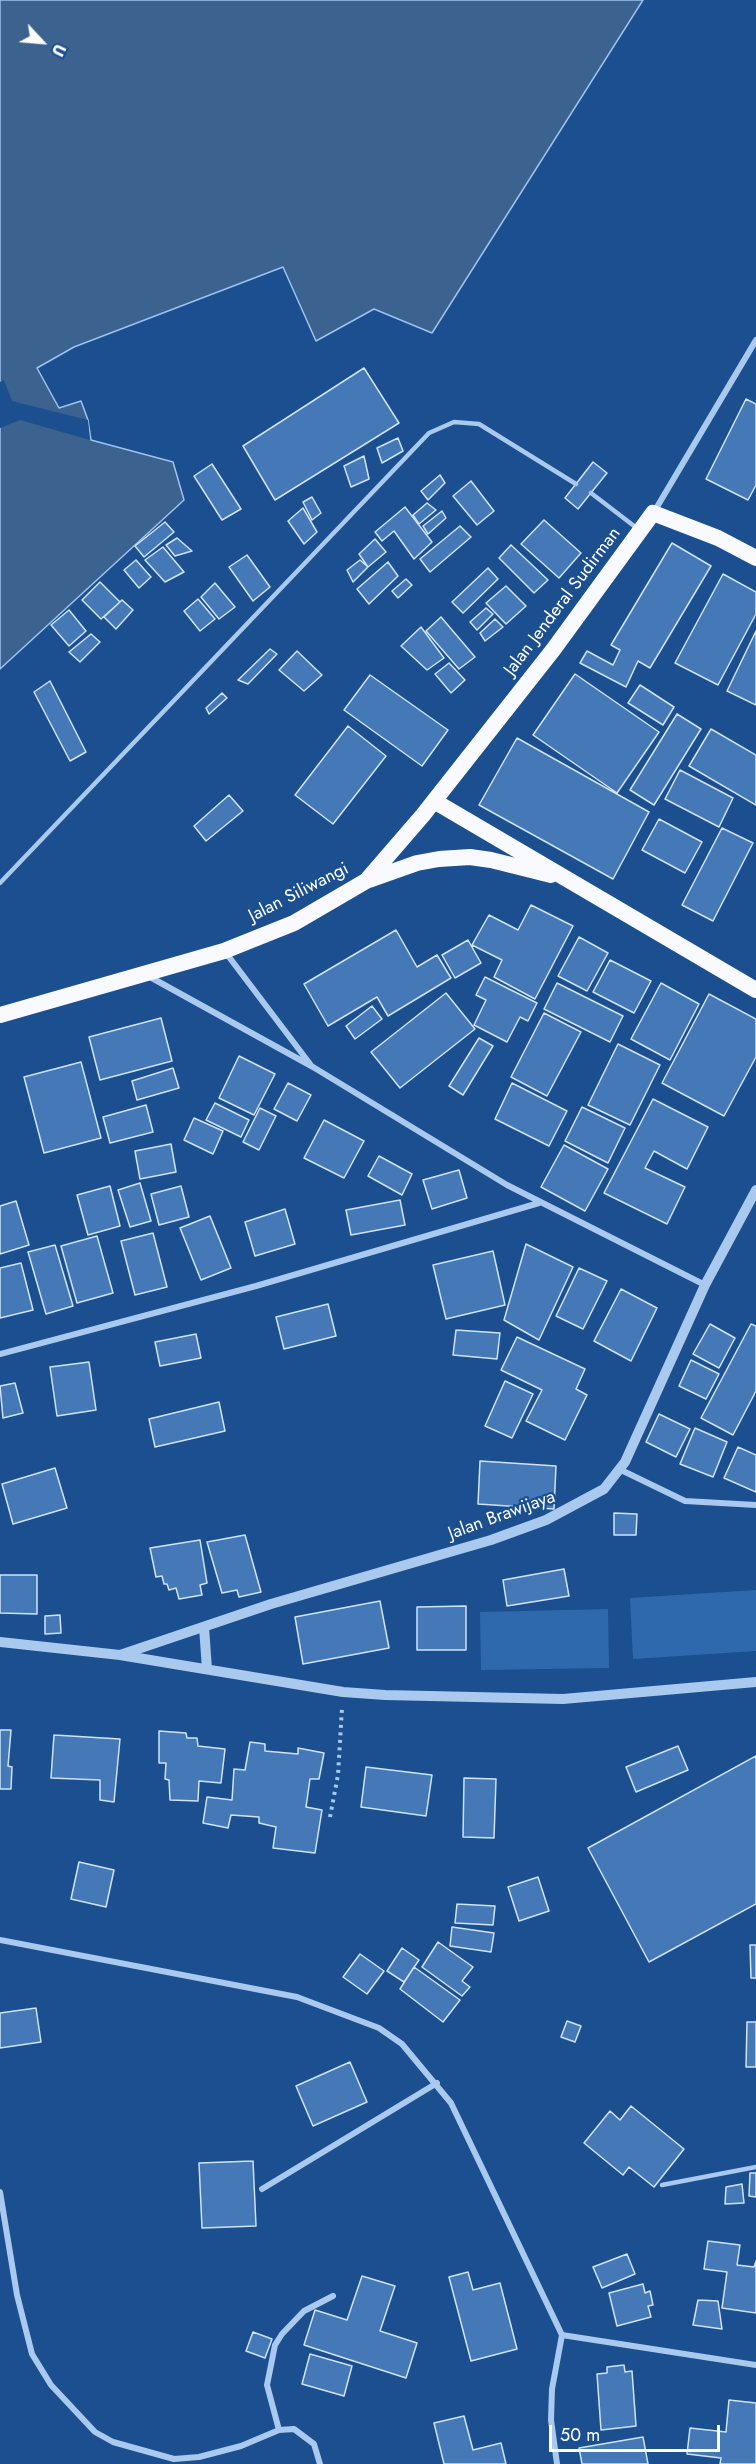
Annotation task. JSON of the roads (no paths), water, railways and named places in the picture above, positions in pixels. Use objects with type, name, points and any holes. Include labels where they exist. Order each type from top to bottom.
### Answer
[{"type":"highway","name":"Jalan Jenderal Sudirman","points":[[434,801],[553,650],[653,513]]},
{"type":"highway","points":[[653,513],[718,538],[756,558]]},
{"type":"highway","points":[[434,801],[756,990]]},
{"type":"highway","name":"Jalan Siliwangi","points":[[0,1015],[224,951],[294,922],[366,881],[434,801]]},
{"type":"highway","points":[[366,881],[417,863],[470,857],[569,880]]},
{"type":"street","points":[[653,513],[756,340]]},
{"type":"street","points":[[224,951],[313,1066]]},
{"type":"street","points":[[143,973],[313,1066],[539,1203],[705,1285]]},
{"type":"street","name":"Jalan Brawijaya","points":[[120,1655],[271,1604],[491,1540],[546,1520],[604,1489],[621,1470],[705,1285],[756,1190]]},
{"type":"street","points":[[0,1354],[256,1286],[539,1203]]},
{"type":"street","points":[[621,1470],[688,1502],[756,1505]]},
{"type":"street","points":[[204,1627],[207,1669]]},
{"type":"street","name":"Jalan Brawijaya","points":[[0,1642],[120,1655],[344,1692],[546,1700],[756,1682]]},
{"type":"street","points":[[0,1940],[312,2002],[391,2034],[437,2083],[461,2122],[562,2335],[552,2389],[551,2420],[557,2464]]},
{"type":"street","points":[[262,2189],[437,2083]]},
{"type":"street","points":[[0,2192],[17,2295],[32,2354],[51,2385],[95,2432],[134,2449],[174,2459],[199,2457],[241,2446],[279,2430],[294,2429],[303,2433],[314,2444],[320,2464]]},
{"type":"street","points":[[279,2430],[267,2385],[275,2345],[282,2334],[304,2311],[333,2296]]},
{"type":"street","points":[[562,2335],[756,2365]]},
{"type":"lane","points":[[0,883],[429,434],[454,422],[479,424],[576,484]]},
{"type":"lane","points":[[591,493],[640,531]]},
{"type":"lane","points":[[662,2184],[756,2167]]}]
